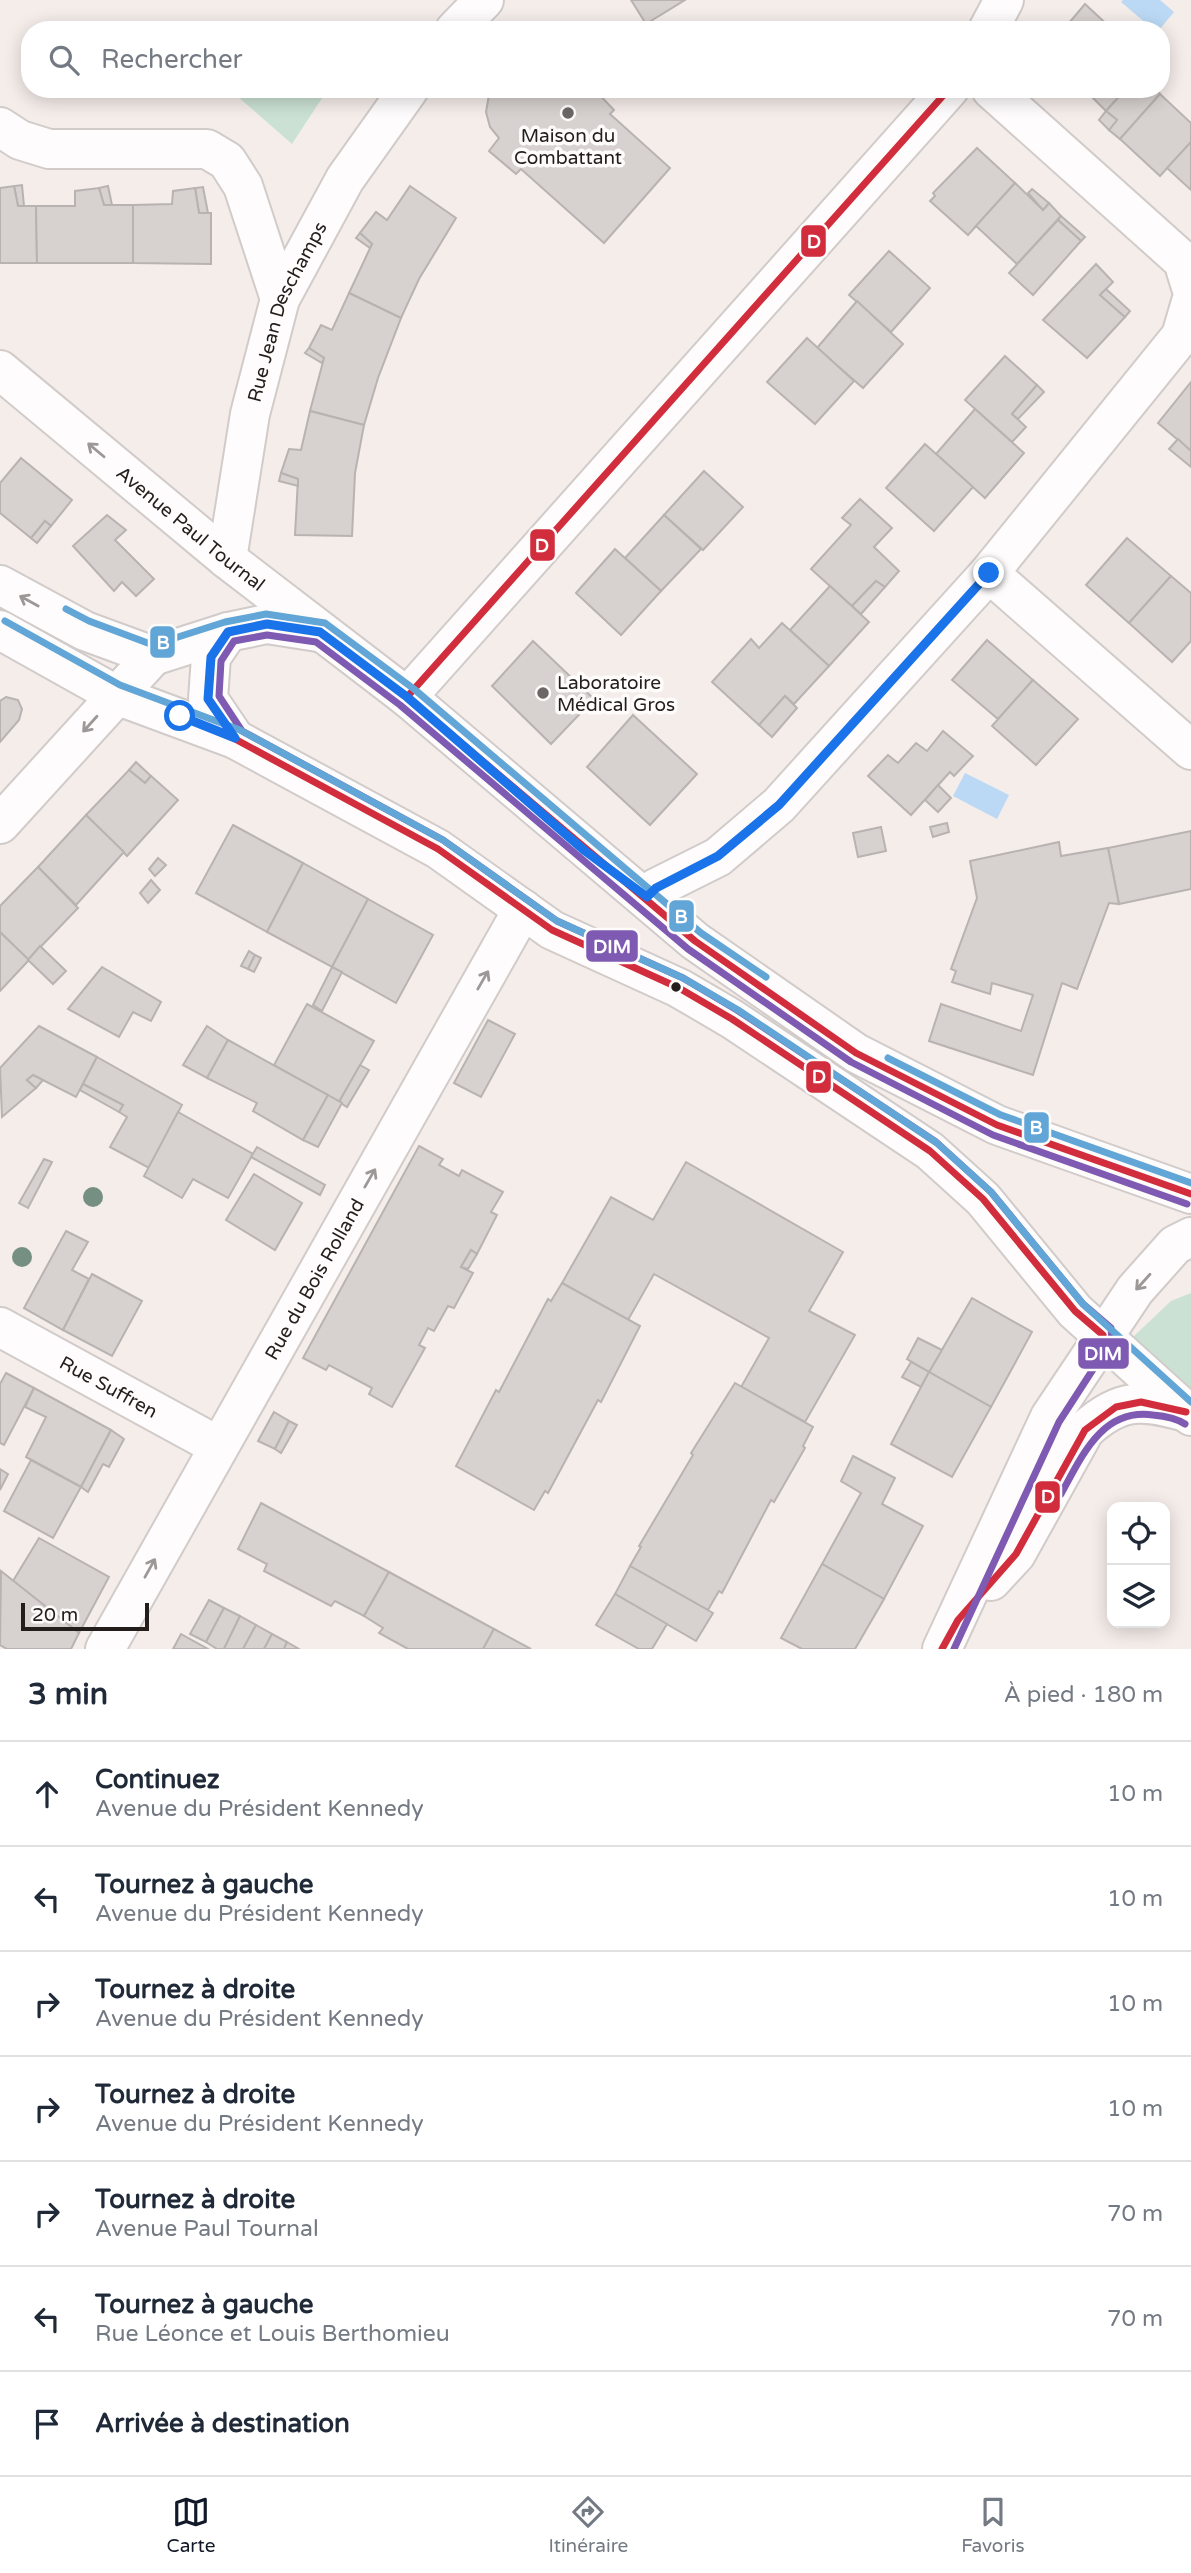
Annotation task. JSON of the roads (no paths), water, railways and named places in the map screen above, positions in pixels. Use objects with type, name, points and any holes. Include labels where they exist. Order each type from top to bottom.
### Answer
[{"type":"street","points":[[464,21],[484,0]]},
{"type":"street","points":[[993,21],[1004,0]]},
{"type":"street","name":"Rue Jean Deschamps","points":[[227,559],[250,415],[281,299],[345,178],[403,98]]},
{"type":"street","points":[[407,697],[941,98]]},
{"type":"street","points":[[1001,98],[1183,261],[1191,287]]},
{"type":"street","points":[[0,127],[20,140],[49,149],[207,149],[227,161],[243,186],[281,299]]},
{"type":"street","points":[[647,897],[656,888],[718,856],[779,805],[989,573],[1181,336],[1191,302]]},
{"type":"street","name":"Avenue Paul Tournal","points":[[0,370],[227,559],[407,697],[585,851],[647,897],[695,941],[856,1053],[997,1125],[1191,1194]]},
{"type":"street","points":[[989,573],[1191,750]]},
{"type":"street","points":[[0,585],[85,631],[153,656]]},
{"type":"street","points":[[0,824],[153,656],[228,632],[267,624],[320,632]]},
{"type":"street","points":[[0,630],[116,695],[235,738],[438,849],[552,930],[679,988],[732,1019],[930,1151],[989,1206],[1100,1340],[1189,1414]]},
{"type":"street","points":[[228,632],[211,657],[208,699],[235,738]]},
{"type":"street","name":"Rue du Bois Rolland","points":[[105,1649],[523,909]]},
{"type":"street","points":[[950,1634],[1050,1417],[1100,1340],[1143,1281],[1175,1245],[1191,1237]]},
{"type":"street","name":"Rue Suffren","points":[[0,1327],[218,1446]]},
{"type":"street","points":[[950,1634],[1016,1554],[1085,1430],[1101,1415],[1116,1407],[1141,1402],[1189,1414]]},
{"type":"water","points":[[1160,0],[1174,12],[1166,21],[1143,21],[1121,2]]},
{"type":"water","points":[[965,773],[1009,795],[997,819],[953,796]]},
{"type":"place","name":"Maison du Combattant","points":[[568,113]]},
{"type":"place","name":"Laboratoire Médical Gros","points":[[543,693]]}]
